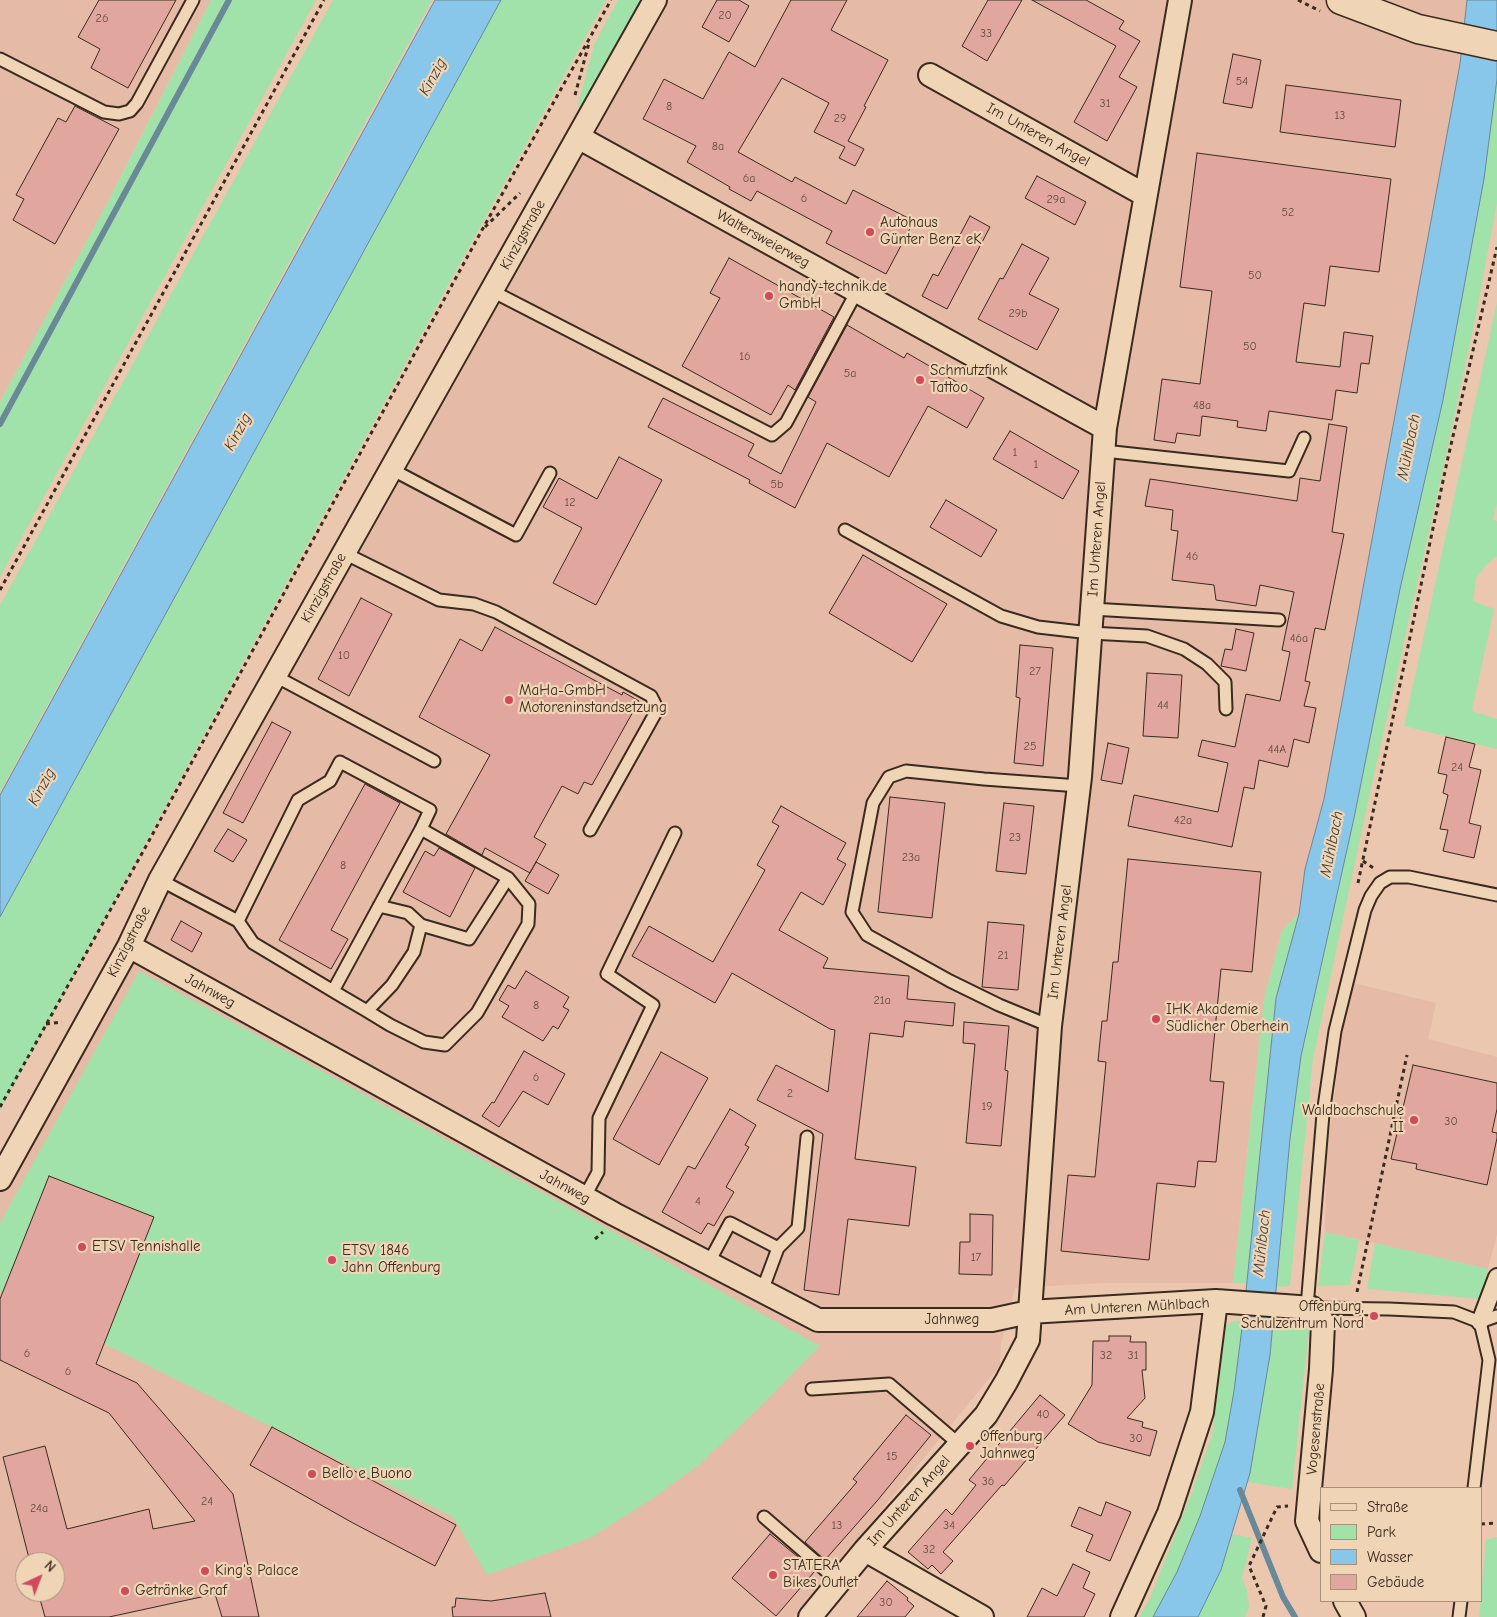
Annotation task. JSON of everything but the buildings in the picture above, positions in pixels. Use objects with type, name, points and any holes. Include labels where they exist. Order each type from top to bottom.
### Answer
[{"type":"main road","points":[[1341,0],[1418,29],[1497,46]]},
{"type":"street","name":"Kinzigstraße","points":[[0,1178],[129,946],[160,880],[655,0]]},
{"type":"street","name":"Im Unteren Angel","points":[[810,1617],[865,1550],[986,1415],[1011,1374],[1028,1340],[1050,1026],[1079,786],[1105,428],[1180,0]]},
{"type":"street","name":"Im Unteren Angel","points":[[930,76],[1145,195]]},
{"type":"street","name":"Waltersweierweg","points":[[578,137],[1105,428]]},
{"type":"street","name":"Jahnweg","points":[[129,946],[584,1198],[818,1320],[992,1320],[1029,1312]]},
{"type":"street","points":[[1480,1322],[1497,1276]]},
{"type":"street","points":[[1225,1301],[1301,1307]]},
{"type":"street","name":"Am Unteren Mühlbach","points":[[1029,1312],[1225,1301],[1202,1412],[1169,1513],[1122,1617]]},
{"type":"street","name":"Vogesenstraße","points":[[1301,1307],[1320,1315],[1323,1323],[1321,1369],[1307,1521],[1320,1549]]},
{"type":"street","points":[[865,1550],[982,1617]]},
{"type":"street","points":[[1346,1602],[1354,1617]]},
{"type":"lane","points":[[0,59],[104,112],[119,114],[130,111],[137,104],[193,0]]},
{"type":"lane","points":[[492,291],[772,435],[786,423],[857,291]]},
{"type":"lane","points":[[1104,451],[1289,471],[1304,438]]},
{"type":"lane","points":[[391,469],[516,535],[550,473]]},
{"type":"lane","points":[[844,530],[1001,616],[1038,627],[1090,633],[1147,636],[1184,648],[1207,664],[1225,682],[1226,709]]},
{"type":"lane","points":[[344,552],[439,600],[474,604],[496,612],[651,696],[656,712],[590,830]]},
{"type":"lane","points":[[1092,609],[1278,620]]},
{"type":"lane","points":[[275,676],[434,761]]},
{"type":"lane","points":[[238,921],[298,800],[330,781],[340,762],[430,810],[333,991]]},
{"type":"lane","points":[[1050,1026],[999,1005],[958,985],[867,935],[852,912],[873,804],[889,777],[906,771],[1079,786]]},
{"type":"lane","points":[[160,880],[238,921],[253,943],[390,1025],[424,1042],[445,1046],[476,1013],[528,924],[529,904],[508,878],[421,829]]},
{"type":"lane","points":[[584,1198],[598,1172],[599,1118],[653,1005],[607,974],[675,833]]},
{"type":"lane","points":[[1497,895],[1409,877],[1390,877],[1380,883],[1364,910],[1334,1031],[1301,1307],[1454,1312],[1480,1322],[1497,1316]]},
{"type":"lane","points":[[379,906],[408,913],[420,925],[469,939],[508,878]]},
{"type":"lane","points":[[367,1011],[392,985],[414,952],[420,925]]},
{"type":"lane","points":[[762,1291],[778,1248],[798,1228],[807,1137]]},
{"type":"lane","points":[[708,1264],[730,1223],[778,1248]]},
{"type":"lane","points":[[1474,1487],[1489,1360],[1480,1322]]},
{"type":"lane","points":[[812,1388],[889,1384],[960,1445]]},
{"type":"lane","points":[[764,1517],[838,1581]]},
{"type":"lane","points":[[1459,1617],[1461,1602]]},
{"type":"path","points":[[0,590],[324,0]]},
{"type":"path","points":[[0,1107],[150,840],[482,230],[611,0]]},
{"type":"path","points":[[1363,861],[1445,471],[1497,248]]},
{"type":"path","points":[[1354,1308],[1407,1055]]},
{"type":"path","points":[[1482,1524],[1497,1523]]},
{"type":"path","points":[[1263,1617],[1266,1606],[1249,1566],[1265,1534]]},
{"type":"shaded area","points":[[0,0],[211,0],[106,205],[0,402]]},
{"type":"shaded area","points":[[646,0],[1467,0],[1460,64],[1324,799],[1305,869],[1299,914],[1282,930],[1264,999],[1233,1283],[1102,1283],[1015,1288],[1001,1344],[1000,1365],[794,1617],[0,1617],[0,1178]]},
{"type":"shaded area","name":"Waldbachschule II","points":[[1353,983],[1436,1003],[1428,1039],[1497,1057],[1497,1234],[1488,1269],[1325,1232],[1327,1150],[1341,1035]]},
{"type":"green space","points":[[211,0],[316,0],[0,577],[0,402],[106,205]]},
{"type":"green space","points":[[333,0],[432,0],[0,792],[0,605]]},
{"type":"green space","points":[[501,0],[606,0],[459,265],[0,1111],[0,918]]},
{"type":"green space","points":[[618,0],[646,0],[581,116],[578,104],[594,45]]},
{"type":"green space","points":[[1497,79],[1497,203],[1475,320],[1440,483],[1368,802],[1313,1059],[1290,1286],[1277,1287],[1290,1139],[1301,1056],[1354,818],[1400,589],[1443,400],[1484,179]]},
{"type":"green space","points":[[1497,302],[1497,504],[1493,520],[1497,521],[1497,556],[1486,565],[1476,579],[1473,601],[1494,609],[1472,711],[1497,719],[1497,749],[1404,726]]},
{"type":"green space","points":[[1299,914],[1276,998],[1247,1283],[1233,1283],[1264,999],[1282,930]]},
{"type":"green space","name":"ETSV 1846 Jahn Offenburg","points":[[139,971],[820,1346],[700,1464],[655,1497],[590,1538],[487,1575],[453,1517],[0,1292],[0,1223]]},
{"type":"green space","points":[[1325,1232],[1359,1240],[1350,1285],[1318,1286]]},
{"type":"green space","points":[[1375,1243],[1488,1269],[1481,1299],[1367,1289]]},
{"type":"green space","points":[[1243,1320],[1225,1442],[1200,1516],[1177,1572],[1153,1617],[1139,1617],[1150,1598],[1212,1435],[1226,1326],[1233,1321]]},
{"type":"green space","points":[[1300,1324],[1309,1330],[1292,1489],[1247,1482],[1270,1355],[1273,1325]]},
{"type":"green space","points":[[1233,1534],[1252,1538],[1242,1579],[1247,1590],[1249,1607],[1245,1617],[1198,1617],[1221,1570]]},
{"type":"green space","points":[[1497,1537],[1497,1617],[1479,1617],[1480,1602],[1482,1602],[1486,1540]]},
{"type":"water","name":"Kinzig","points":[[435,0],[501,0],[0,917],[0,795]]},
{"type":"water","name":"Mühlbach","points":[[1467,0],[1497,0],[1497,79],[1484,179],[1443,400],[1400,589],[1354,818],[1301,1056],[1290,1139],[1270,1355],[1250,1473],[1221,1570],[1198,1617],[1153,1617],[1177,1572],[1200,1516],[1225,1442],[1243,1320],[1276,998],[1299,914],[1305,869],[1324,799],[1460,64]]},
{"type":"waterway","points":[[0,424],[229,0]]},
{"type":"waterway","points":[[1240,1490],[1283,1597],[1295,1617]]},
{"type":"place","name":"Autohaus Günter Benz eK","points":[[870,232]]},
{"type":"place","name":"handy-technik.de GmbH","points":[[769,296]]},
{"type":"place","name":"Schmutzfink Tattoo","points":[[920,380]]},
{"type":"place","name":"MaHa-GmbH Motoreninstandsetzung","points":[[509,700]]},
{"type":"place","name":"IHK Akademie Südlicher Oberhein","points":[[1156,1019]]},
{"type":"place","name":"Waldbachschule II","points":[[1414,1120]]},
{"type":"place","name":"ETSV Tennishalle","points":[[82,1247]]},
{"type":"place","name":"ETSV 1846 Jahn Offenburg","points":[[332,1260]]},
{"type":"place","name":"Offenburg, Schulzentrum Nord","points":[[1374,1316]]},
{"type":"place","name":"Offenburg Jahnweg","points":[[970,1446]]},
{"type":"place","name":"Bello e Buono","points":[[312,1474]]},
{"type":"place","name":"King's Palace","points":[[205,1571]]},
{"type":"place","name":"STATERA Bikes Outlet","points":[[773,1575]]},
{"type":"place","name":"Getränke Graf","points":[[125,1591]]}]
